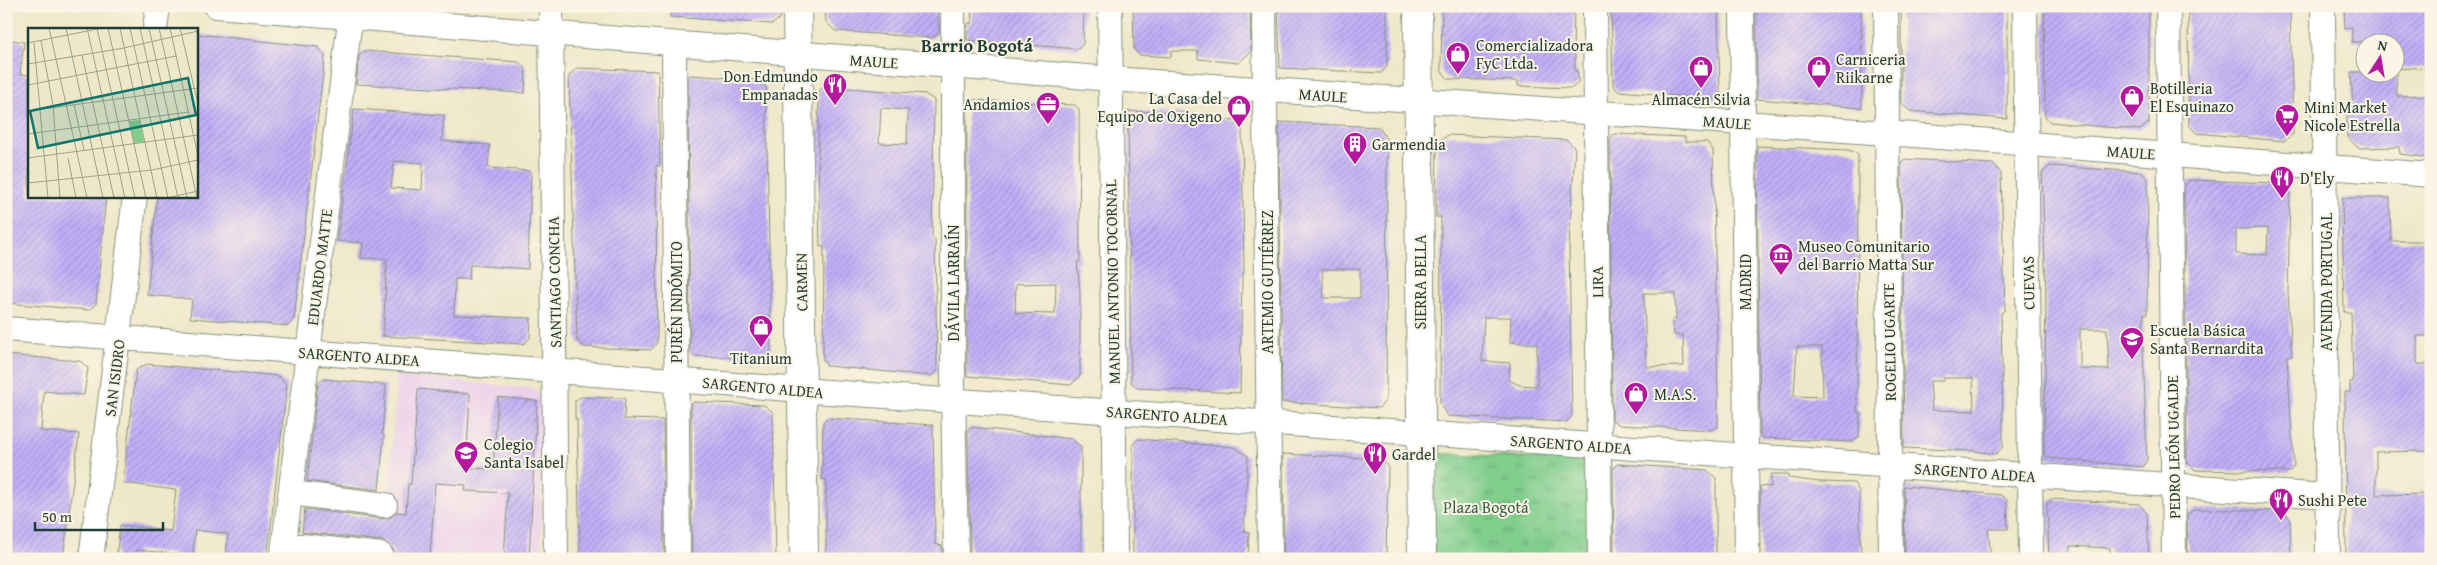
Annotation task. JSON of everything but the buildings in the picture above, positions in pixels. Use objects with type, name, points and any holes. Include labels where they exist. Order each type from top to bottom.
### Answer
[{"type":"main road","name":"CARMEN","points":[[797,6],[804,559]]},
{"type":"main road","name":"SIERRA BELLA","points":[[1418,6],[1422,559]]},
{"type":"street","points":[[156,28],[158,6]]},
{"type":"street","name":"MAULE","points":[[216,6],[354,12],[551,34],[953,67],[1419,102],[1887,133],[2431,175]]},
{"type":"street","name":"SANTIAGO CONCHA","points":[[551,6],[556,559]]},
{"type":"street","name":"DÁVILA LARRAÍN","points":[[953,6],[956,559]]},
{"type":"street","name":"MANUEL ANTONIO TOCORNAL","points":[[1110,6],[1115,559]]},
{"type":"street","name":"ARTEMIO GUTIÉRREZ","points":[[1264,6],[1270,559]]},
{"type":"street","name":"LIRA","points":[[1595,6],[1600,559]]},
{"type":"street","name":"MADRID","points":[[1742,6],[1747,559]]},
{"type":"street","name":"ROGELIO UGARTE","points":[[1886,6],[1891,559]]},
{"type":"street","name":"CUEVAS","points":[[2026,6],[2031,559]]},
{"type":"street","name":"PEDRO LEÓN UGALDE","points":[[2168,6],[2174,559]]},
{"type":"street","name":"AVENIDA PORTUGAL","points":[[2323,6],[2328,559]]},
{"type":"street","name":"EDUARDO MATTE","points":[[283,551],[354,12]]},
{"type":"street","name":"PURÉN INDÓMITO","points":[[674,45],[678,559]]},
{"type":"street","name":"SAN ISIDRO","points":[[91,559],[136,198]]},
{"type":"street","name":"SARGENTO ALDEA","points":[[6,330],[803,390],[2328,496]]},
{"type":"street","points":[[291,493],[385,505]]},
{"type":"street","points":[[283,551],[381,555]]},
{"type":"shaded area","name":"Colegio Santa Isabel","points":[[397,375],[534,389],[542,400],[541,559],[384,559]]},
{"type":"green space","name":"Plaza Bogotá","points":[[1434,453],[1588,461],[1589,559],[1434,559]]},
{"type":"place","name":"Comercializadora FyC Ltda.","points":[[1458,75]]},
{"type":"place","name":"Almacén Silvia","points":[[1701,89]]},
{"type":"place","name":"Carniceria Riikarne","points":[[1819,89]]},
{"type":"place","name":"Don Edmundo Empanadas","points":[[835,106]]},
{"type":"place","name":"Botilleria El Esquinazo","points":[[2132,118]]},
{"type":"place","name":"Andamios","points":[[1048,125]]},
{"type":"place","name":"La Casa del Equipo de Oxigeno","points":[[1239,128]]},
{"type":"place","name":"Mini Market Nicole Estrella","points":[[2287,137]]},
{"type":"place","name":"Garmendia","points":[[1355,165]]},
{"type":"place","name":"D'Ely","points":[[2282,199]]},
{"type":"place","name":"Museo Comunitario del Barrio Matta Sur","points":[[1781,276]]},
{"type":"place","name":"Titanium","points":[[761,348]]},
{"type":"place","name":"Escuela Básica Santa Bernardita","points":[[2132,360]]},
{"type":"place","name":"M.A.S.","points":[[1636,415]]},
{"type":"place","name":"Colegio Santa Isabel","points":[[466,474]]},
{"type":"place","name":"Gardel","points":[[1375,475]]},
{"type":"place","name":"Sushi Pete","points":[[2281,521]]},
{"type":"district","name":"Barrio Bogotá","points":[[977,46]]}]
